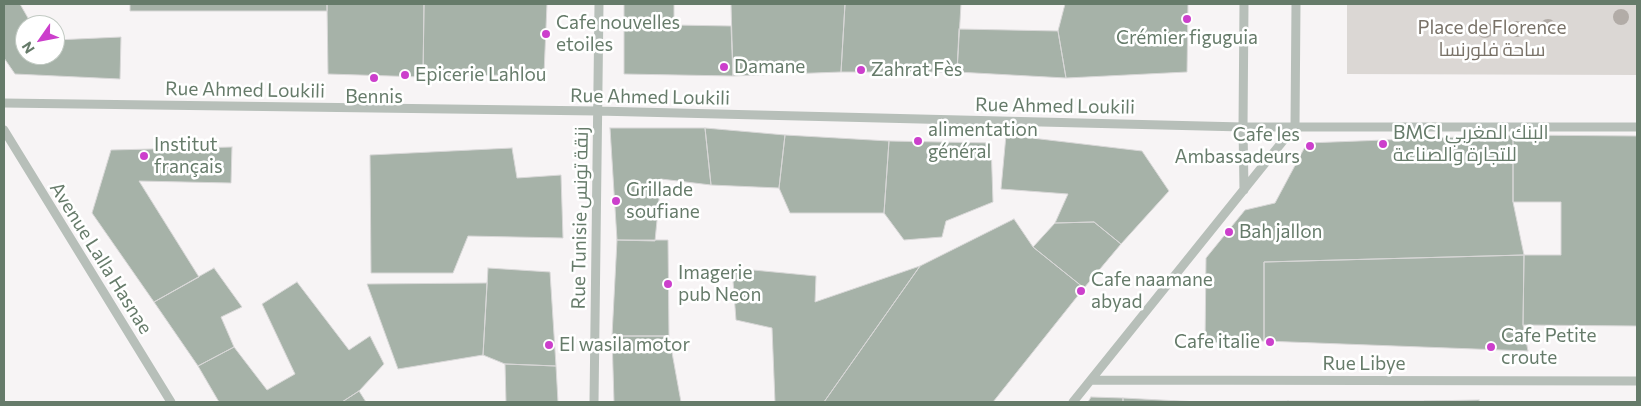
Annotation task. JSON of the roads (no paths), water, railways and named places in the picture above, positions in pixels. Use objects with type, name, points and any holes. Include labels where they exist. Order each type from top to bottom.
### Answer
[{"type":"street","name":"Rue Tunisie زنقة تونس","points":[[594,402],[599,4]]},
{"type":"street","points":[[1244,4],[1244,190]]},
{"type":"street","points":[[1073,402],[1295,126],[1296,4]]},
{"type":"street","name":"Rue Ahmed Loukili","points":[[4,103],[597,111],[1243,127],[1637,127]]},
{"type":"street","name":"Avenue Lalla Hasnae","points":[[4,130],[171,402]]},
{"type":"street","name":"Rue Libye","points":[[1091,380],[1637,381]]},
{"type":"place","name":"Crémier figuguia","points":[[1187,19]]},
{"type":"place","name":"Cafe nouvelles etoiles","points":[[546,34]]},
{"type":"place","name":"Damane","points":[[724,67]]},
{"type":"place","name":"Zahrat Fès","points":[[861,70]]},
{"type":"place","name":"Epicerie Lahlou","points":[[405,75]]},
{"type":"place","name":"Bennis","points":[[374,78]]},
{"type":"place","name":"alimentation général","points":[[918,141]]},
{"type":"place","name":"BMCI البنك المغربي للتجارة والصناعة","points":[[1383,144]]},
{"type":"place","name":"Cafe les Ambassadeurs","points":[[1310,146]]},
{"type":"place","name":"Institut français","points":[[144,156]]},
{"type":"place","name":"Grillade soufiane","points":[[616,201]]},
{"type":"place","name":"Bah jallon","points":[[1229,232]]},
{"type":"place","name":"Imagerie pub Neon","points":[[668,284]]},
{"type":"place","name":"Cafe naamane abyad","points":[[1081,291]]},
{"type":"place","name":"Cafe italie","points":[[1270,342]]},
{"type":"place","name":"El wasila motor","points":[[549,345]]},
{"type":"place","name":"Cafe Petite croute","points":[[1491,347]]},
{"type":"park label","name":"Place de Florence ساحة فلورنسا","points":[[1492,39]]}]
